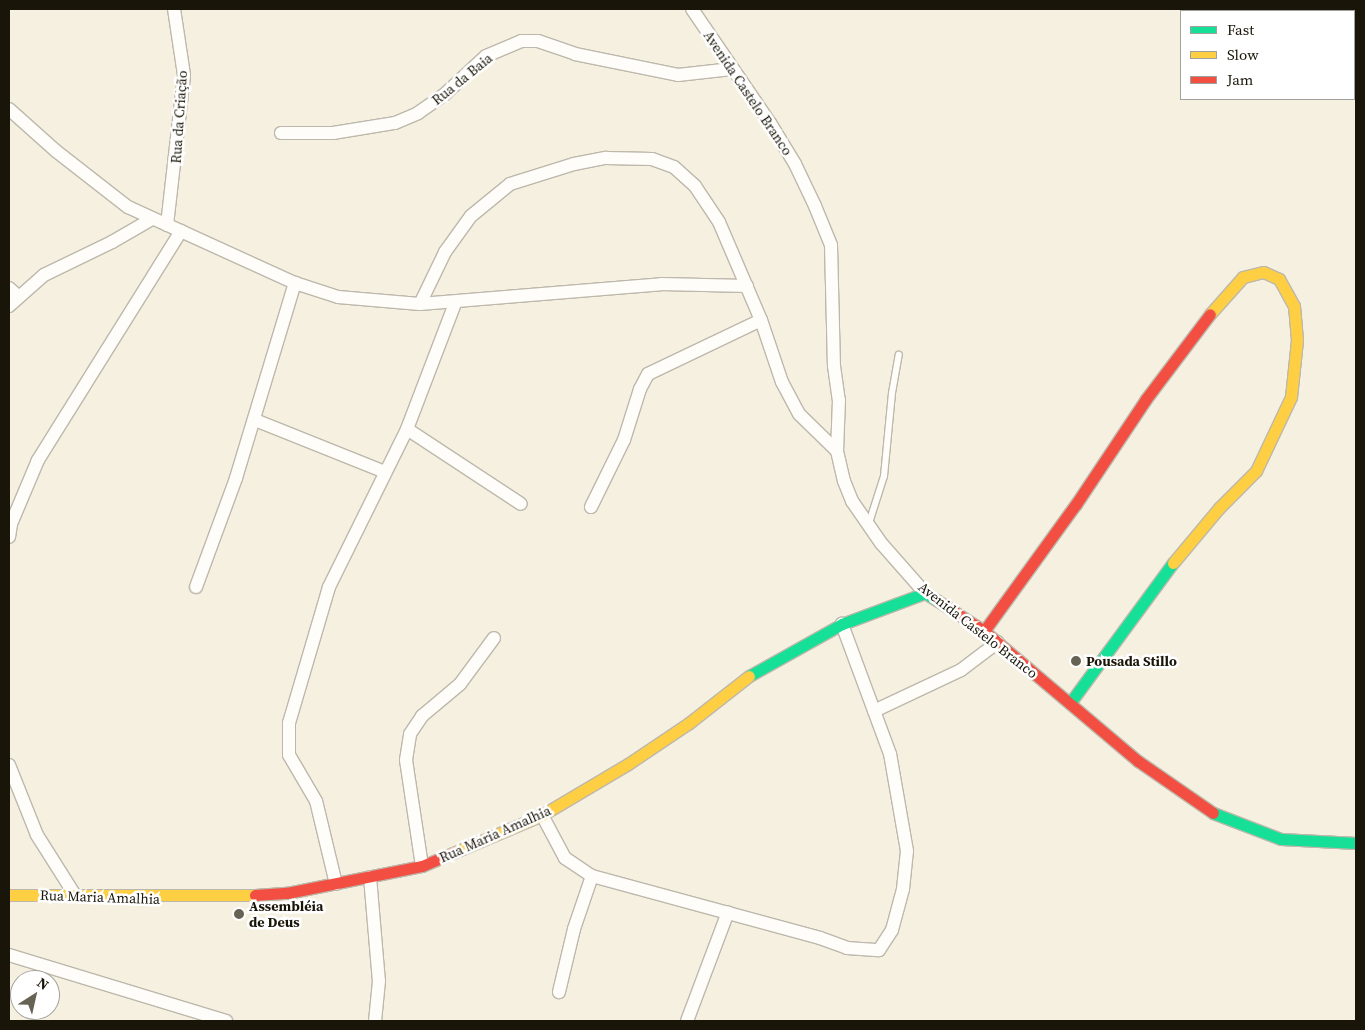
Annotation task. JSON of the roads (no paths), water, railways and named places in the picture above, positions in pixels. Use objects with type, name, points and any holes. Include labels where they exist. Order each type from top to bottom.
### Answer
[{"type":"street","name":"Rua da Criação","points":[[167,225],[184,75],[174,9]]},
{"type":"street","name":"Avenida Castelo Branco","points":[[692,9],[795,164],[831,245],[834,366],[839,400],[837,451],[852,501],[869,525],[925,593],[984,631],[1138,761],[1210,812],[1281,839],[1356,843]]},
{"type":"street","name":"Rua da Baia","points":[[281,133],[333,133],[395,123],[418,114],[444,95],[486,56],[521,41],[538,41],[575,54],[678,75],[732,69]]},
{"type":"street","points":[[9,109],[128,207],[295,283],[346,298],[420,304],[455,303],[661,284],[747,286]]},
{"type":"street","points":[[420,304],[445,252],[471,216],[510,184],[539,174],[606,158],[652,159],[674,167],[695,186],[719,222],[761,320],[782,382],[799,414],[837,451]]},
{"type":"street","points":[[9,306],[14,292],[49,271],[112,242],[152,219]]},
{"type":"street","points":[[9,537],[11,524],[38,460],[181,231]]},
{"type":"street","points":[[984,631],[1076,504],[1146,399],[1224,296],[1243,277],[1252,273],[1263,272],[1279,279],[1294,306],[1297,340],[1291,397],[1270,448],[1256,471],[1220,508],[1164,574],[1070,703]]},
{"type":"street","points":[[196,587],[255,420],[295,283]]},
{"type":"street","points":[[336,884],[316,801],[289,755],[289,723],[329,587],[407,428],[455,303]]},
{"type":"street","points":[[591,507],[624,440],[640,389],[648,374],[761,320]]},
{"type":"street","points":[[255,420],[385,472]]},
{"type":"street","points":[[407,428],[521,504]]},
{"type":"street","name":"Rua Maria Amalhia","points":[[9,895],[230,897],[287,893],[422,866],[542,815],[628,764],[689,723],[757,670],[842,624],[925,593]]},
{"type":"street","points":[[542,815],[565,858],[592,876],[728,912],[860,951],[874,952],[887,941],[903,889],[908,851],[897,779],[842,624]]},
{"type":"street","points":[[422,866],[406,760],[410,734],[422,716],[460,684],[494,638]]},
{"type":"street","points":[[874,711],[961,670],[998,642]]},
{"type":"street","points":[[9,765],[37,835],[75,895]]},
{"type":"street","points":[[560,992],[572,938],[592,876]]},
{"type":"street","points":[[370,877],[378,970],[375,1021]]},
{"type":"street","points":[[687,1021],[728,912]]},
{"type":"street","points":[[9,955],[226,1021]]},
{"type":"lane","points":[[869,525],[884,476],[892,393],[899,355]]},
{"type":"place","name":"Pousada Stillo","points":[[1076,661]]},
{"type":"place","name":"Assembléia de Deus","points":[[239,914]]}]
